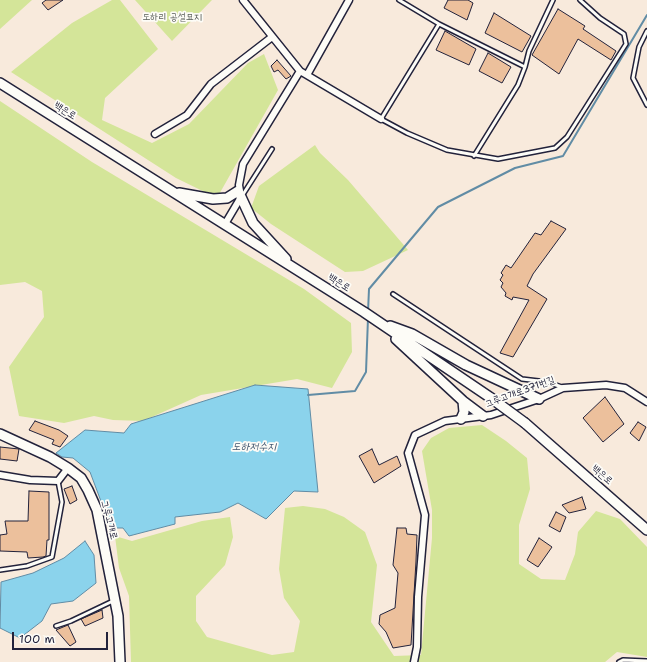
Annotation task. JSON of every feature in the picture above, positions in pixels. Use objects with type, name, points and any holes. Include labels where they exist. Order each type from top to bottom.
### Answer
[{"type":"main road","name":"백은로","points":[[0,83],[364,312],[491,398],[525,423],[647,530]]},
{"type":"main road","points":[[174,192],[213,199],[227,198],[240,194],[253,223],[294,268]]},
{"type":"main road","points":[[375,320],[412,334],[466,365],[539,399]]},
{"type":"main road","points":[[375,320],[463,401],[483,416]]},
{"type":"main road","points":[[461,419],[464,412],[463,401]]},
{"type":"main road","name":"그루고개로","points":[[0,434],[50,457],[81,478],[97,510],[118,616],[120,662]]},
{"type":"street","points":[[243,0],[300,71],[381,119]]},
{"type":"street","points":[[307,75],[349,0]]},
{"type":"street","points":[[155,134],[187,115],[211,84],[272,37]]},
{"type":"street","points":[[225,224],[240,194],[243,164],[300,71]]},
{"type":"street","name":"그루고개로371번길","points":[[414,662],[417,647],[418,597],[425,515],[408,452],[415,434],[445,421],[491,415],[539,399],[563,388],[606,384],[625,388],[647,402]]},
{"type":"street","points":[[0,475],[30,480],[58,481],[68,468]]},
{"type":"lane","points":[[400,0],[439,24],[525,67]]},
{"type":"lane","points":[[474,156],[518,85],[529,51],[553,0]]},
{"type":"lane","points":[[439,24],[381,119],[406,133],[448,150],[474,156],[498,159],[505,158],[555,148],[567,137],[626,44],[624,34],[600,18],[580,0]]},
{"type":"lane","points":[[647,31],[639,48],[633,78],[647,105]]},
{"type":"lane","points":[[240,194],[272,149]]},
{"type":"lane","points":[[393,294],[522,379],[547,382],[563,388]]},
{"type":"lane","points":[[0,570],[26,566],[52,557],[62,502],[58,481]]},
{"type":"lane","points":[[56,626],[71,621],[115,600]]},
{"type":"lane","points":[[619,662],[623,660],[647,661]]},
{"type":"green space","points":[[0,0],[32,0],[0,29]]},
{"type":"green space","points":[[112,0],[120,0],[158,49],[105,98],[102,120],[152,143],[189,124],[248,63],[264,54],[278,90],[217,198],[176,178],[11,72],[72,23]]},
{"type":"green space","name":"도하리 공설묘지","points":[[135,0],[212,0],[172,41]]},
{"type":"green space","points":[[0,101],[92,162],[304,289],[351,323],[352,352],[332,388],[297,379],[201,395],[143,421],[113,420],[94,416],[64,423],[19,416],[9,367],[44,317],[42,291],[25,282],[0,285]]},
{"type":"green space","points":[[315,145],[320,153],[348,180],[408,250],[363,271],[345,272],[271,224],[251,208],[259,186]]},
{"type":"green space","points":[[482,425],[506,441],[527,458],[530,489],[519,525],[519,564],[541,579],[565,580],[575,554],[578,532],[596,511],[620,519],[647,547],[647,657],[617,652],[605,662],[131,662],[129,596],[119,568],[115,536],[132,541],[202,521],[230,517],[233,537],[225,565],[196,596],[196,621],[207,637],[272,655],[294,652],[300,621],[284,598],[279,569],[285,508],[303,506],[325,509],[344,517],[365,532],[377,565],[371,622],[394,656],[421,655],[432,538],[432,510],[422,451],[431,438],[449,428]]},
{"type":"water","name":"도하저수지","points":[[255,385],[308,389],[318,492],[294,491],[266,519],[238,503],[220,512],[175,517],[175,524],[129,536],[123,528],[111,528],[90,472],[73,458],[62,457],[56,453],[85,430],[124,433],[131,424]]},
{"type":"water","points":[[85,541],[94,555],[96,583],[73,601],[51,604],[42,621],[20,638],[0,628],[1,582],[33,573],[64,558]]},
{"type":"building","points":[[46,0],[63,0],[48,10],[42,3]]},
{"type":"building","points":[[448,0],[468,0],[473,3],[467,20],[444,8]]},
{"type":"building","points":[[558,9],[585,26],[583,29],[616,51],[611,60],[578,39],[559,74],[532,55]]},
{"type":"building","points":[[494,13],[531,36],[522,52],[485,33]]},
{"type":"building","points":[[445,31],[476,49],[469,65],[436,50]]},
{"type":"building","points":[[488,53],[511,67],[502,83],[479,71]]},
{"type":"building","points":[[277,60],[291,76],[286,79],[278,70],[274,72],[271,66]]},
{"type":"building","points":[[551,221],[566,229],[533,274],[527,286],[547,299],[513,357],[500,353],[529,300],[513,297],[512,300],[505,296],[506,293],[501,287],[503,283],[500,280],[503,275],[501,273],[506,265],[511,268],[535,233],[541,235]]},
{"type":"building","points":[[605,397],[624,424],[603,442],[583,418]]},
{"type":"building","points":[[35,421],[59,430],[68,436],[60,447],[52,444],[54,440],[29,430]]},
{"type":"building","points":[[638,422],[646,427],[639,441],[630,433]]},
{"type":"building","points":[[0,447],[19,449],[17,461],[0,459]]},
{"type":"building","points":[[372,449],[379,465],[397,456],[401,466],[374,483],[359,456]]},
{"type":"building","points":[[72,486],[77,500],[70,504],[64,489]]},
{"type":"building","points":[[29,491],[49,492],[49,540],[47,540],[46,556],[43,557],[28,558],[27,552],[0,551],[0,535],[7,534],[5,521],[28,521]]},
{"type":"building","points":[[582,497],[586,509],[569,513],[562,505]]},
{"type":"building","points":[[556,512],[566,517],[560,532],[549,526]]},
{"type":"building","points":[[397,528],[406,528],[407,534],[417,535],[411,645],[393,648],[386,632],[379,624],[380,615],[395,608],[398,573],[393,565]]},
{"type":"building","points":[[539,538],[552,547],[538,567],[527,560]]},
{"type":"building","points":[[102,610],[103,618],[85,626],[81,619]]},
{"type":"building","points":[[68,625],[76,642],[70,646],[56,630]]},
{"type":"waterway","points":[[368,312],[369,289],[438,207],[515,168],[563,156],[647,15]]},
{"type":"waterway","points":[[308,395],[355,391],[366,372],[368,318]]}]
